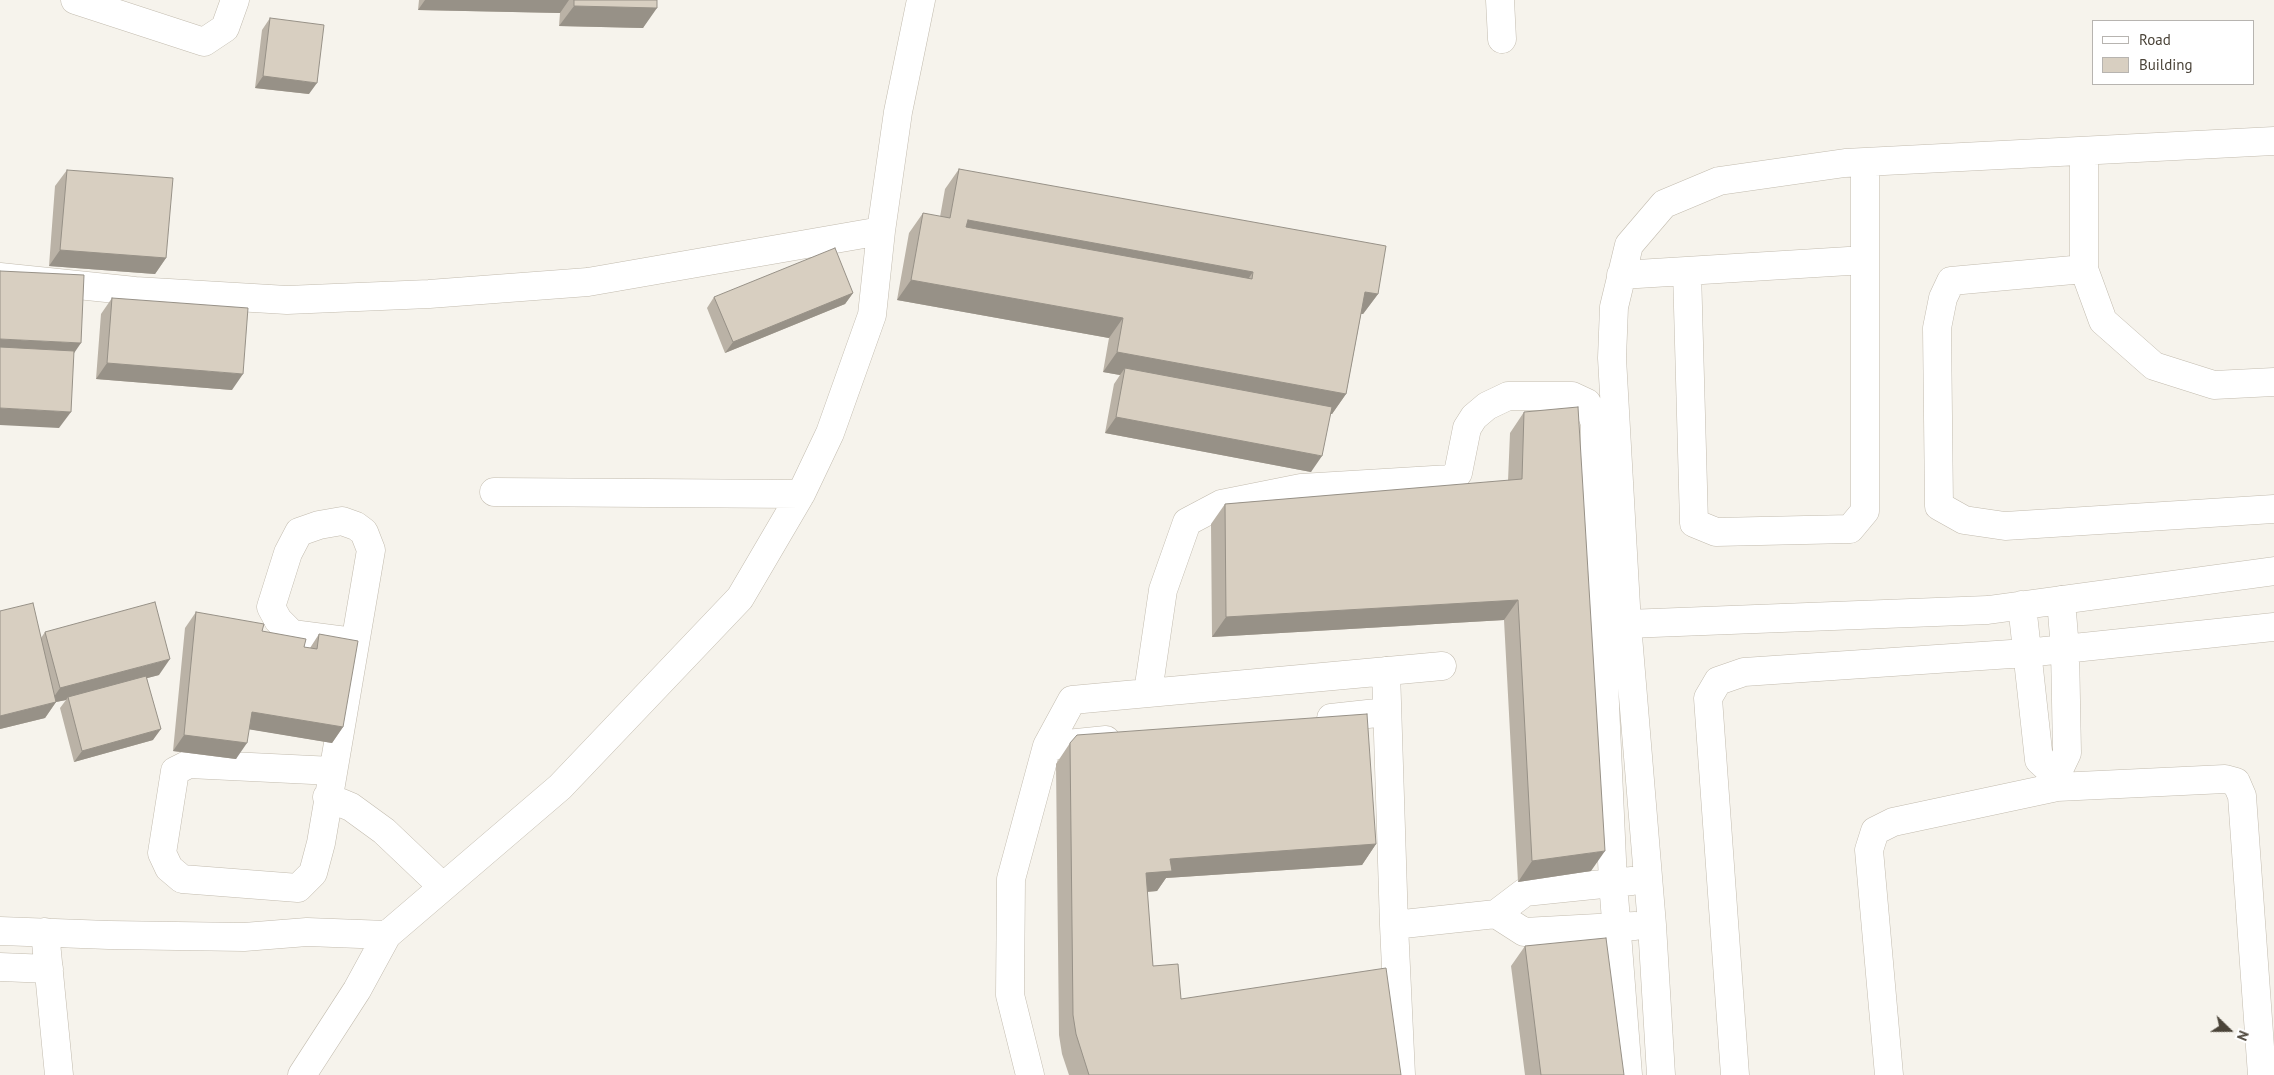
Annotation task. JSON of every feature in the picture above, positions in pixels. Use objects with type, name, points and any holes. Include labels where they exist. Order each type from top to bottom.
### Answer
[{"type":"street","points":[[75,0],[204,42],[225,28],[235,0]]},
{"type":"street","points":[[302,1075],[357,990],[387,935],[560,787],[740,598],[801,494],[830,433],[872,315],[881,231],[898,112],[920,0]]},
{"type":"street","points":[[1500,0],[1502,39]]},
{"type":"street","points":[[1661,1075],[1652,925],[1626,624],[1612,358],[1614,307],[1629,246],[1664,204],[1719,181],[1845,163],[2274,141]]},
{"type":"street","points":[[2084,151],[2084,269],[2102,321],[2154,366],[2214,385],[2274,382]]},
{"type":"street","points":[[1686,271],[1694,524],[1716,532],[1850,530],[1865,511],[1865,163]]},
{"type":"street","points":[[0,277],[135,291],[287,300],[429,294],[588,282],[881,231]]},
{"type":"street","points":[[1621,275],[1865,260]]},
{"type":"street","points":[[2084,269],[1951,281],[1942,298],[1937,328],[1939,506],[1964,520],[2005,526],[2274,509]]},
{"type":"street","points":[[1148,692],[1163,590],[1187,522],[1221,504],[1301,488],[1450,479],[1458,473],[1467,428],[1474,418],[1488,406],[1508,396],[1572,396],[1587,403],[1595,423],[1594,470],[1613,882],[1628,1075]]},
{"type":"street","points":[[494,492],[801,494]]},
{"type":"street","points":[[357,642],[292,634],[278,620],[271,607],[288,553],[299,532],[319,525],[342,521],[356,526],[364,532],[372,550],[357,642],[330,784],[321,843],[312,872],[298,888],[182,879],[169,868],[162,852],[175,771],[189,764],[330,784],[351,807],[384,832],[443,887]]},
{"type":"street","points":[[1626,624],[1978,610],[2274,571]]},
{"type":"street","points":[[2056,781],[2067,753],[2065,649],[2061,600]]},
{"type":"street","points":[[2022,605],[2039,760],[2056,781]]},
{"type":"street","points":[[1735,1075],[1708,698],[1718,681],[1744,672],[2065,649],[2274,626]]},
{"type":"street","points":[[1030,1075],[1010,996],[1011,878],[1047,746],[1072,700],[1442,666]]},
{"type":"street","points":[[1386,671],[1386,712],[1401,1075]]},
{"type":"street","points":[[1308,720],[1386,712]]},
{"type":"street","points":[[1047,746],[1134,738]]},
{"type":"street","points":[[1890,1075],[1869,850],[1875,831],[1892,822],[2056,781],[2225,779],[2236,782],[2242,796],[2262,1075]]},
{"type":"street","points":[[1394,925],[1496,914],[1525,892],[1648,879]]},
{"type":"street","points":[[1496,914],[1524,932],[1652,925]]},
{"type":"street","points":[[0,931],[244,936],[307,932],[387,935]]},
{"type":"street","points":[[45,932],[59,1075]]},
{"type":"street","points":[[0,967],[49,969]]},
{"type":"building","points":[[574,0],[657,0],[657,8],[574,6]]},
{"type":"building","points":[[270,18],[324,25],[317,83],[263,76]]},
{"type":"building","points":[[959,169],[1386,246],[1378,294],[1365,292],[1346,394],[1117,352],[1123,318],[911,280],[923,213],[950,218]],"holes":[[[968,220],[1253,272],[1252,279],[966,227]]]},
{"type":"building","points":[[67,170],[173,178],[166,258],[60,250]]},
{"type":"building","points":[[835,248],[853,293],[733,342],[714,297]]},
{"type":"building","points":[[0,271],[84,275],[81,343],[0,339]]},
{"type":"building","points":[[112,298],[248,308],[243,374],[107,363]]},
{"type":"building","points":[[0,347],[74,351],[71,412],[0,408]]},
{"type":"building","points":[[1125,368],[1332,407],[1322,456],[1116,417]]},
{"type":"building","points":[[1578,407],[1605,851],[1532,861],[1518,600],[1226,617],[1225,504],[1522,479],[1524,412]]},
{"type":"building","points":[[155,602],[170,659],[60,688],[45,632]]},
{"type":"building","points":[[33,603],[56,702],[0,716],[0,611]]},
{"type":"building","points":[[196,612],[264,624],[262,631],[306,639],[304,647],[317,649],[319,634],[358,641],[343,727],[252,712],[247,743],[184,735]]},
{"type":"building","points":[[146,676],[161,729],[82,751],[68,697]]},
{"type":"building","points":[[1367,714],[1376,844],[1170,859],[1172,871],[1146,873],[1153,966],[1178,964],[1181,999],[1386,968],[1401,1075],[1089,1075],[1076,1034],[1073,1015],[1070,743],[1077,735]]},
{"type":"building","points":[[1606,938],[1624,1075],[1541,1075],[1525,946]]}]
